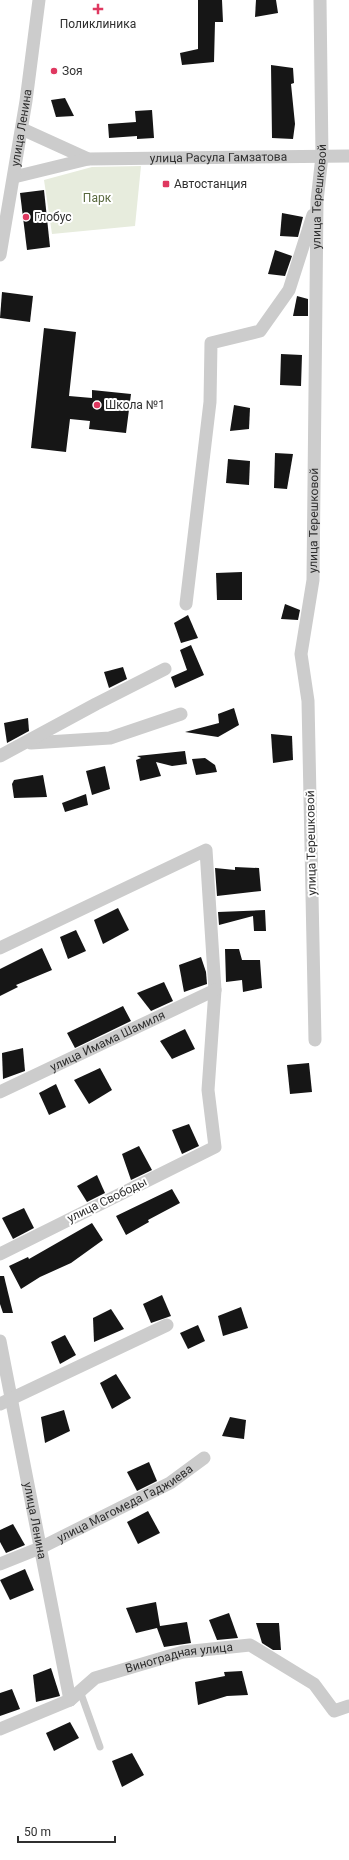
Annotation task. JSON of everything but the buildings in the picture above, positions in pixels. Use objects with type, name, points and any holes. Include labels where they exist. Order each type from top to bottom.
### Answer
[{"type":"street","name":"улица Ленина","points":[[0,255],[2,236],[22,128],[39,0]]},
{"type":"street","name":"улица Терешковой","points":[[315,1040],[308,701],[301,654],[313,580],[317,201],[322,156],[320,0]]},
{"type":"street","name":"улица Расула Гамзатова","points":[[22,128],[88,159]]},
{"type":"street","name":"улица Расула Гамзатова","points":[[14,177],[88,159],[349,156]]},
{"type":"street","points":[[186,604],[210,402],[212,344],[260,331],[289,290],[317,201]]},
{"type":"street","points":[[0,756],[28,743],[96,704],[165,669]]},
{"type":"street","points":[[28,743],[110,738],[181,714]]},
{"type":"street","points":[[0,948],[206,850],[215,990]]},
{"type":"street","name":"улица Имама Шамиля","points":[[0,1092],[215,990]]},
{"type":"street","name":"улица Свободы","points":[[0,1254],[215,1147],[208,1090],[215,990]]},
{"type":"street","points":[[6,1401],[167,1325]]},
{"type":"street","name":"улица Ленина","points":[[0,1341],[6,1401],[40,1548],[70,1700]]},
{"type":"street","name":"улица Магомеда Гаджиева","points":[[0,1564],[40,1548],[170,1483],[204,1458]]},
{"type":"street","name":"Виноградная улица","points":[[0,1729],[70,1700],[95,1678],[183,1652],[250,1645],[314,1684],[334,1711],[349,1706]]},
{"type":"lane","points":[[80,1691],[100,1747]]},
{"type":"green space","name":"Парк","points":[[141,166],[135,226],[52,234],[44,180],[92,167]]},
{"type":"place","name":"Поликлиника","points":[[98,9]]},
{"type":"place","name":"Зоя","points":[[54,71]]},
{"type":"place","name":"Автостанция","points":[[166,184]]},
{"type":"place","name":"Глобус","points":[[26,217]]},
{"type":"place","name":"Школа №1","points":[[97,405]]}]
